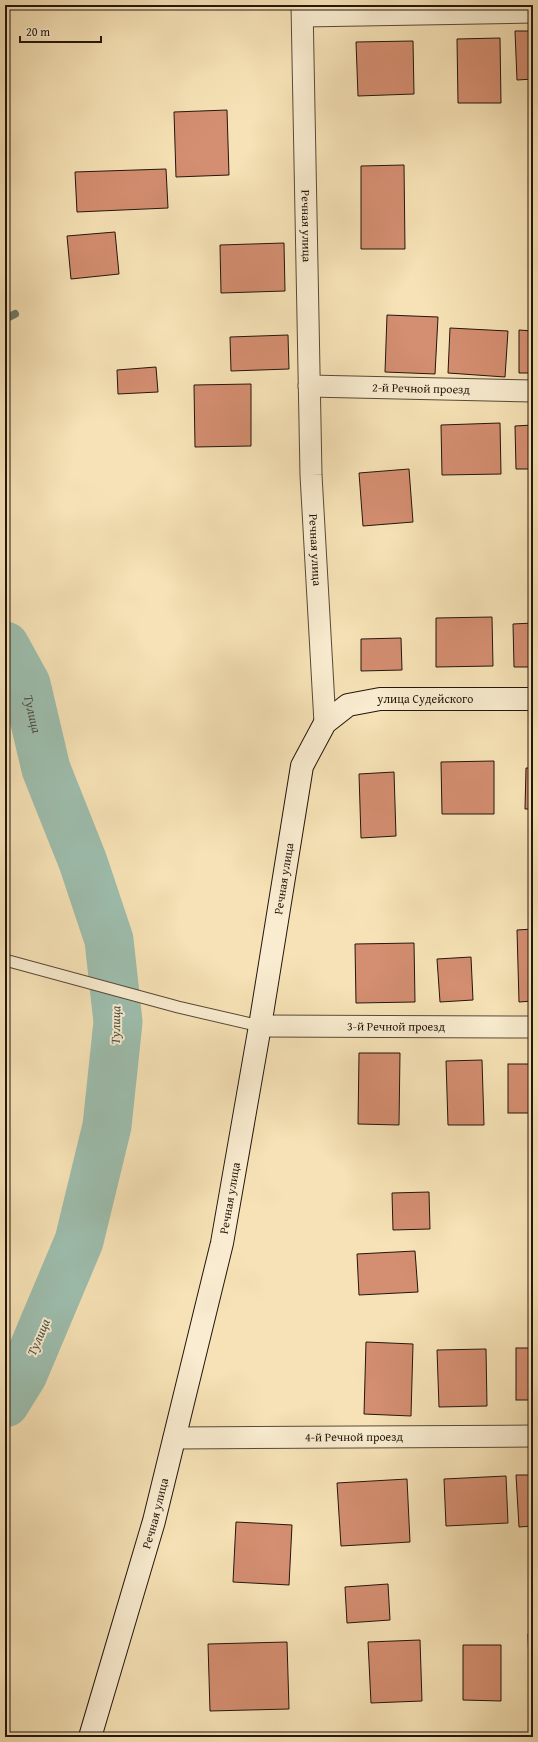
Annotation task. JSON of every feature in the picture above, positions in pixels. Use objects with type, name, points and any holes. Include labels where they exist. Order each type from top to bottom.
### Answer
[{"type":"street","points":[[303,10],[533,12]]},
{"type":"street","name":"Речная улица","points":[[90,1737],[154,1521],[222,1243],[260,1026],[302,766],[325,724],[311,475],[303,10]]},
{"type":"street","name":"2-й Речной проезд","points":[[309,386],[533,391]]},
{"type":"street","name":"улица Судейского","points":[[325,724],[348,705],[380,699],[533,699]]},
{"type":"street","name":"3-й Речной проезд","points":[[260,1026],[533,1027]]},
{"type":"street","name":"4-й Речной проезд","points":[[174,1438],[533,1436]]},
{"type":"lane","points":[[5,960],[178,1007],[260,1026]]},
{"type":"building","points":[[515,31],[533,31],[533,79],[517,80]]},
{"type":"building","points":[[500,38],[501,103],[458,103],[457,39]]},
{"type":"building","points":[[413,41],[414,94],[358,96],[356,42]]},
{"type":"building","points":[[227,110],[229,175],[176,177],[174,112]]},
{"type":"building","points":[[404,165],[405,249],[361,249],[361,166]]},
{"type":"building","points":[[166,169],[168,208],[77,212],[75,172]]},
{"type":"building","points":[[115,232],[119,274],[71,279],[67,236]]},
{"type":"building","points":[[284,243],[285,291],[221,293],[220,245]]},
{"type":"building","points":[[387,315],[438,317],[435,374],[385,372]]},
{"type":"building","points":[[450,328],[508,331],[505,377],[448,373]]},
{"type":"building","points":[[519,330],[533,331],[533,373],[519,373]]},
{"type":"building","points":[[288,335],[289,369],[231,371],[230,337]]},
{"type":"building","points":[[156,367],[158,392],[118,394],[117,370]]},
{"type":"building","points":[[251,384],[251,446],[195,447],[194,385]]},
{"type":"building","points":[[500,423],[501,474],[442,475],[441,425]]},
{"type":"building","points":[[533,425],[533,469],[516,469],[515,426]]},
{"type":"building","points":[[409,469],[413,522],[363,526],[359,473]]},
{"type":"building","points":[[492,617],[493,666],[436,667],[436,618]]},
{"type":"building","points":[[533,623],[533,667],[514,667],[513,624]]},
{"type":"building","points":[[401,638],[402,670],[361,671],[361,639]]},
{"type":"building","points":[[494,761],[494,814],[442,814],[441,762]]},
{"type":"building","points":[[526,768],[533,768],[533,809],[525,809]]},
{"type":"building","points":[[394,772],[396,836],[361,838],[359,774]]},
{"type":"building","points":[[533,929],[533,1001],[519,1002],[517,930]]},
{"type":"building","points":[[414,943],[415,1002],[356,1003],[355,944]]},
{"type":"building","points":[[471,957],[473,1000],[440,1002],[437,959]]},
{"type":"building","points":[[359,1053],[400,1053],[399,1125],[358,1124]]},
{"type":"building","points":[[482,1060],[484,1125],[448,1125],[446,1061]]},
{"type":"building","points":[[508,1064],[533,1064],[533,1113],[508,1113]]},
{"type":"building","points":[[429,1192],[430,1229],[393,1230],[392,1193]]},
{"type":"building","points":[[415,1251],[418,1292],[359,1295],[357,1254]]},
{"type":"building","points":[[366,1342],[413,1344],[411,1416],[364,1414]]},
{"type":"building","points":[[516,1348],[533,1348],[533,1400],[516,1400]]},
{"type":"building","points":[[486,1349],[487,1406],[439,1407],[437,1350]]},
{"type":"building","points":[[516,1475],[533,1475],[533,1526],[519,1527]]},
{"type":"building","points":[[506,1476],[508,1523],[446,1526],[444,1479]]},
{"type":"building","points":[[407,1479],[410,1542],[341,1546],[337,1483]]},
{"type":"building","points":[[236,1522],[292,1525],[289,1585],[233,1582]]},
{"type":"building","points":[[388,1584],[390,1620],[347,1623],[345,1587]]},
{"type":"building","points":[[533,1633],[533,1694],[530,1694],[528,1634]]},
{"type":"building","points":[[420,1640],[422,1701],[371,1703],[368,1642]]},
{"type":"building","points":[[287,1642],[289,1709],[210,1711],[208,1644]]},
{"type":"building","points":[[463,1645],[501,1645],[501,1701],[463,1700]]},
{"type":"waterway","points":[[5,319],[15,314]]},
{"type":"waterway","name":"Тулица","points":[[5,646],[26,684],[46,769],[83,862],[109,940],[118,1022],[107,1126],[79,1241],[23,1374],[5,1403]]}]
